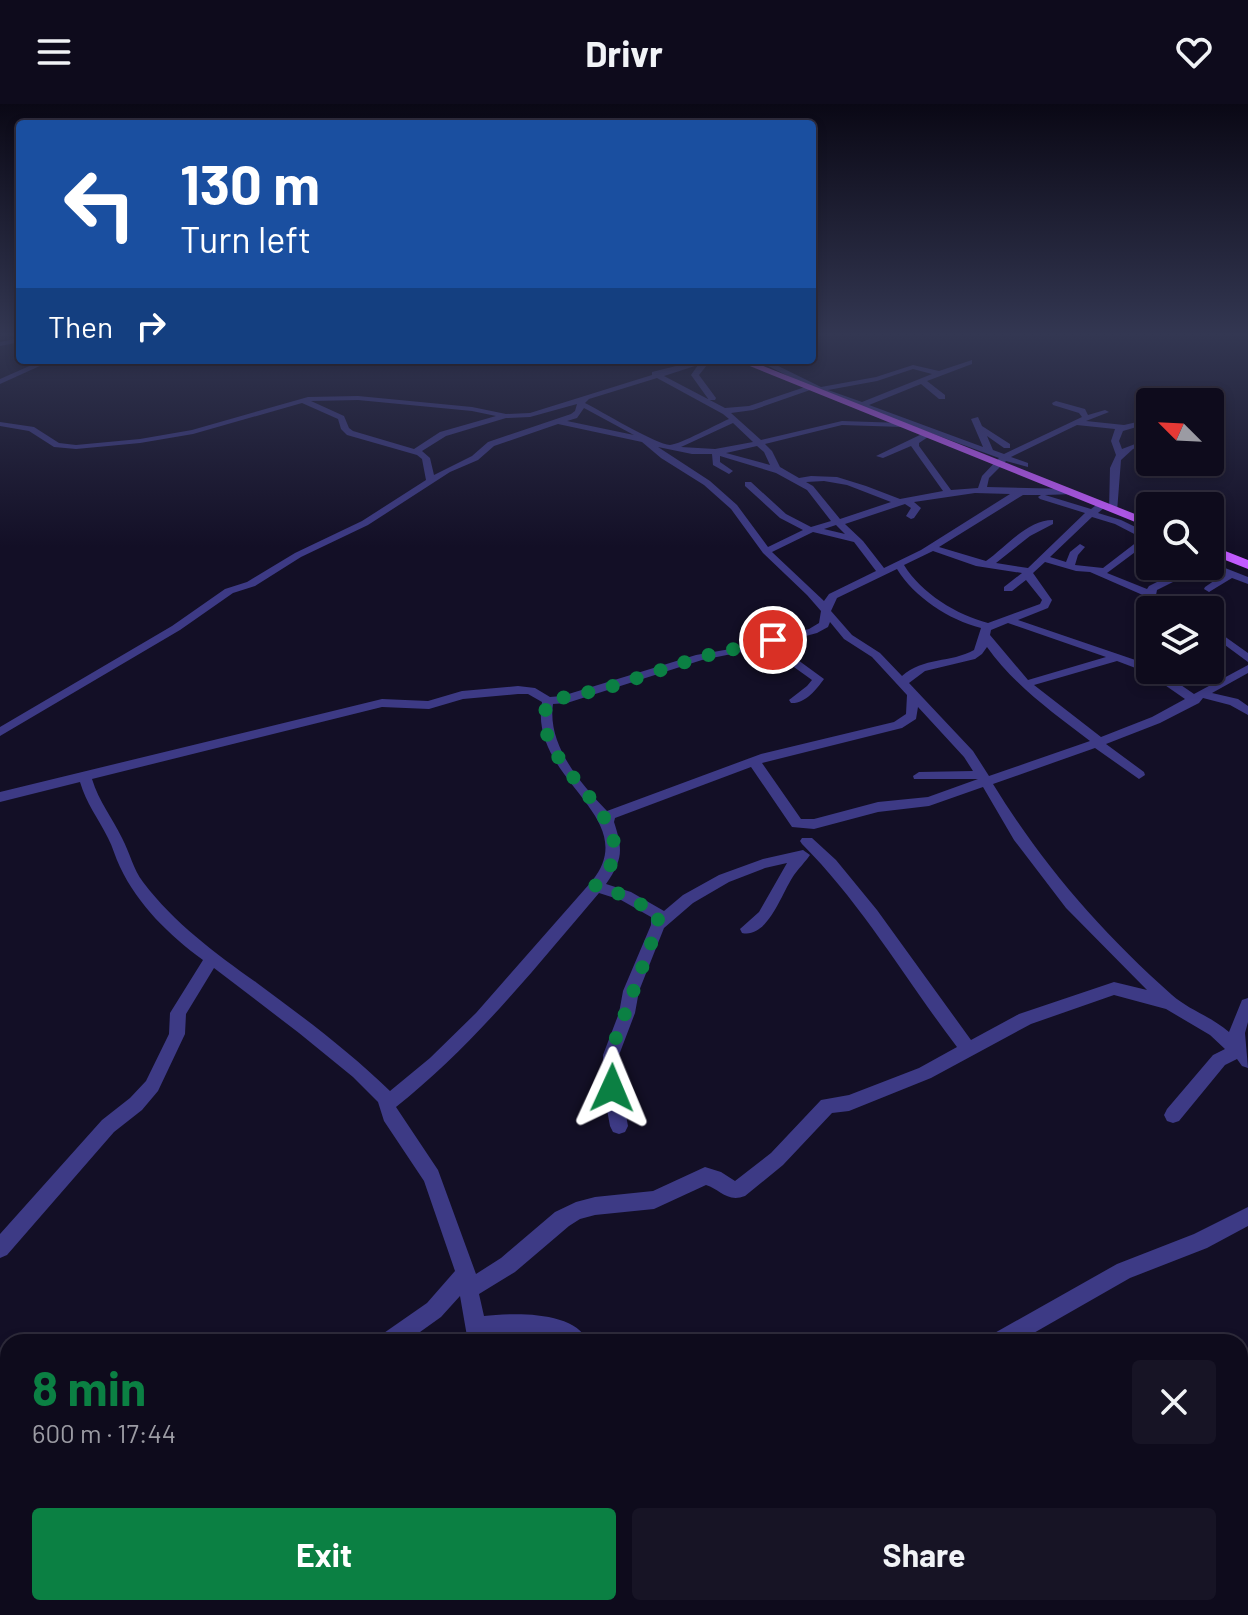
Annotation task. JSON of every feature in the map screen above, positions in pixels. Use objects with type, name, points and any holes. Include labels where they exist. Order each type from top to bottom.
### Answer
[{"type":"main road","points":[[855,406],[927,435],[1001,460],[1067,500],[1096,510],[1114,510],[1136,519]]},
{"type":"main road","points":[[1224,555],[1246,564]]},
{"type":"street","points":[[0,424],[40,432],[57,445],[105,445],[219,426],[283,406]]},
{"type":"street","points":[[313,406],[341,418],[350,433],[416,451],[426,458],[431,481]]},
{"type":"street","points":[[436,406],[506,416]]},
{"type":"street","points":[[416,451],[443,434],[506,416],[530,415],[567,406]]},
{"type":"street","points":[[0,732],[176,628],[229,591],[251,584],[298,555],[365,523],[447,470],[475,458],[491,444],[560,422],[579,412],[580,406]]},
{"type":"street","points":[[587,406],[652,444],[717,490],[746,521],[766,551],[848,637],[870,649],[969,754],[1023,844],[1071,904],[1175,1006]]},
{"type":"street","points":[[718,406],[758,443],[780,471]]},
{"type":"street","points":[[724,411],[759,406]]},
{"type":"street","points":[[863,406],[970,444],[986,446]]},
{"type":"street","points":[[1064,406],[1082,411],[1086,418]]},
{"type":"street","points":[[982,491],[984,476],[1001,460],[1086,418],[1105,412]]},
{"type":"street","points":[[672,448],[733,420]]},
{"type":"street","points":[[560,422],[687,453],[717,453],[842,423],[903,425]]},
{"type":"street","points":[[865,423],[914,442],[950,495]]},
{"type":"street","points":[[1077,423],[1122,427],[1136,424]]},
{"type":"street","points":[[1007,446],[978,424],[986,446],[1001,460],[1025,465]]},
{"type":"street","points":[[734,449],[732,441],[741,427]]},
{"type":"street","points":[[1120,454],[1115,441],[1122,427]]},
{"type":"street","points":[[818,429],[835,435]]},
{"type":"street","points":[[880,456],[927,435]]},
{"type":"street","points":[[641,451],[652,444]]},
{"type":"street","points":[[1114,510],[1114,471],[1124,448],[1136,445]]},
{"type":"street","points":[[717,453],[780,471],[810,488],[881,569]]},
{"type":"street","points":[[717,453],[716,463],[729,471]]},
{"type":"street","points":[[744,462],[772,458]]},
{"type":"street","points":[[799,481],[814,477],[831,480],[904,501],[916,508],[911,516]]},
{"type":"street","points":[[748,484],[783,516],[812,529],[856,540]]},
{"type":"street","points":[[766,551],[812,529],[838,523],[869,510],[904,501],[982,491],[1025,492],[1067,500],[1077,524]]},
{"type":"street","points":[[0,797],[382,703],[429,705],[462,695],[518,690],[531,691],[548,701],[607,688],[700,657],[819,629],[824,625],[829,600],[881,569],[902,568],[981,514],[1025,492]]},
{"type":"street","points":[[1008,589],[1096,510],[1136,531]]},
{"type":"street","points":[[987,565],[1016,545],[1036,526],[1050,522]]},
{"type":"street","points":[[931,547],[987,565],[1029,572]]},
{"type":"street","points":[[1070,566],[1073,554],[1080,547]]},
{"type":"street","points":[[865,549],[902,568],[962,619],[987,631],[1003,663],[1041,699],[1139,775]]},
{"type":"street","points":[[1093,571],[1110,569],[1136,549]]},
{"type":"street","points":[[1043,558],[1093,571],[1150,595],[1156,586],[1167,580]]},
{"type":"street","points":[[1209,589],[1227,572],[1246,564]]},
{"type":"street","points":[[1224,571],[1248,581]]},
{"type":"street","points":[[902,683],[927,666],[974,654],[987,631],[1044,606],[1047,600],[1029,578],[1029,572]]},
{"type":"street","points":[[1011,621],[1136,664]]},
{"type":"street","points":[[1224,640],[1248,659]]},
{"type":"street","points":[[766,642],[818,679],[811,689],[795,700]]},
{"type":"street","points":[[1026,684],[1120,657]]},
{"type":"street","points":[[801,825],[884,806],[920,803],[984,778],[1097,743],[1156,720],[1200,698],[1248,668]]},
{"type":"street","points":[[1175,684],[1200,698],[1234,702],[1248,711]]},
{"type":"street","points":[[607,819],[619,811],[754,761],[898,725],[912,716],[913,696]]},
{"type":"street","points":[[387,1104],[420,1078],[543,951],[566,919],[586,901],[606,873],[614,854],[607,819],[580,788],[556,751],[544,724],[548,701]]},
{"type":"street","points":[[754,761],[792,817],[801,825],[805,848],[860,897],[967,1048]]},
{"type":"street","points":[[85,775],[91,798],[116,839],[136,884],[166,920],[359,1072],[385,1098],[390,1115],[432,1176],[468,1282],[477,1334]]},
{"type":"street","points":[[919,776],[984,778]]},
{"type":"street","points":[[619,1126],[612,1088],[611,1055],[627,1013],[631,991],[658,925],[673,908],[733,875],[805,848]]},
{"type":"street","points":[[747,929],[764,916],[805,848]]},
{"type":"street","points":[[595,886],[648,906],[658,914],[658,925]]},
{"type":"street","points":[[0,1248],[108,1126],[136,1104],[152,1086],[177,1034],[178,1013],[212,958]]},
{"type":"street","points":[[400,1334],[468,1282],[508,1265],[562,1219],[576,1211],[654,1200],[705,1176],[715,1178],[729,1189],[738,1190],[777,1159],[827,1106],[841,1105],[925,1073],[1025,1019],[1114,988],[1175,1006],[1216,1030],[1243,1055]]},
{"type":"street","points":[[1243,1055],[1236,1032],[1239,1019],[1248,1005]]},
{"type":"street","points":[[1173,1115],[1219,1060],[1243,1055]]},
{"type":"street","points":[[1012,1334],[1124,1271],[1200,1241],[1248,1216]]},
{"type":"street","points":[[480,1334],[515,1323],[568,1334]]},
{"type":"route","points":[[612,1088],[610,1069],[614,1043],[658,925],[658,914],[626,896],[595,886],[606,873],[614,854],[607,819],[570,774],[556,751],[544,724],[544,710],[548,701],[563,700],[635,680],[700,657],[730,653],[773,640]]}]
